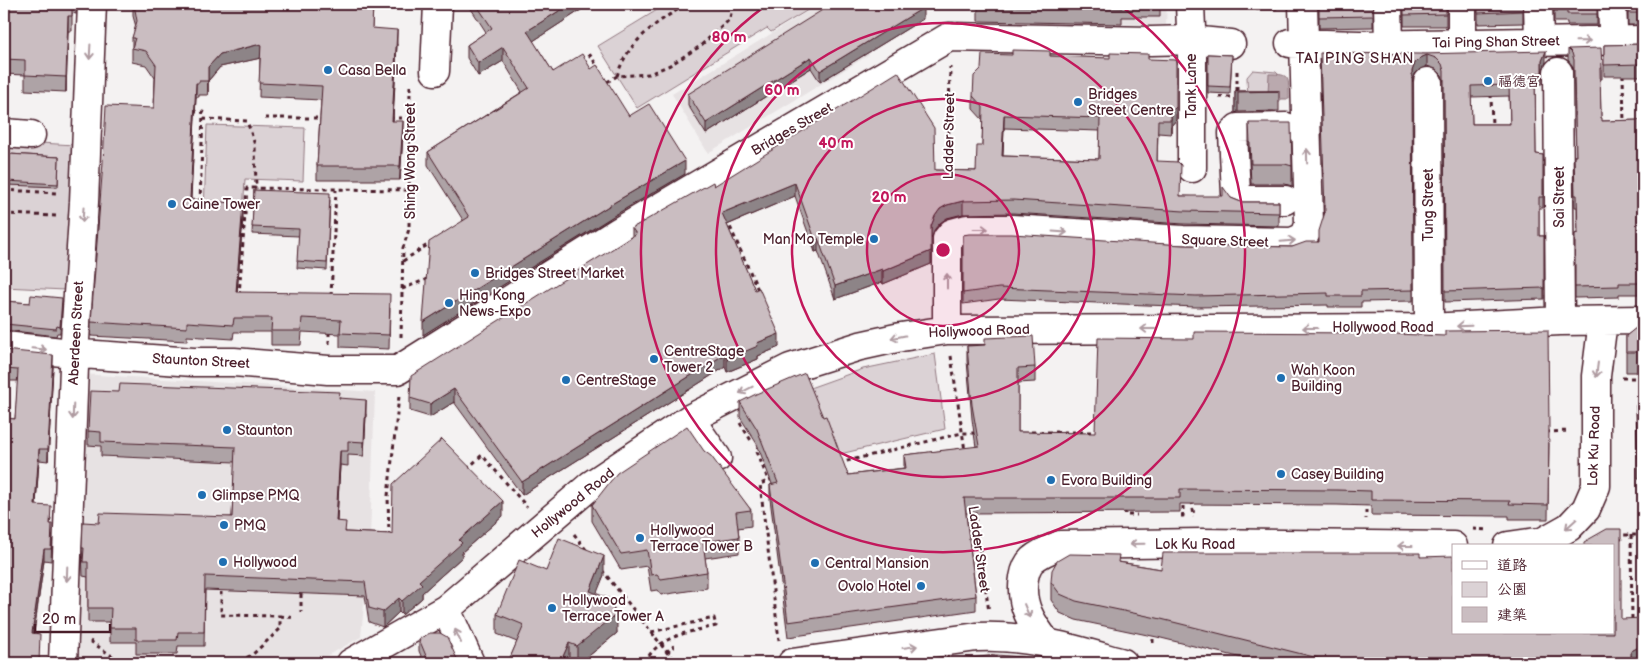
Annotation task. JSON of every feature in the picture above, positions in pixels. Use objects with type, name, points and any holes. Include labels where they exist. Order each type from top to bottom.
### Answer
[{"type":"street","name":"Aberdeen Street","points":[[63,663],[75,353],[84,202],[92,4]]},
{"type":"street","points":[[423,75],[438,4]]},
{"type":"street","name":"Tank Lane","points":[[1190,4],[1192,168]]},
{"type":"street","name":"Square Street","points":[[947,330],[947,239],[952,233],[967,229],[1012,229],[1183,240],[1292,242],[1302,239],[1307,234],[1309,224],[1307,127],[1297,43],[1303,4]]},
{"type":"street","points":[[1388,4],[1389,44]]},
{"type":"street","points":[[1538,4],[1539,41]]},
{"type":"street","name":"Bridges Street","points":[[399,380],[559,283],[626,227],[948,37],[1190,40],[1234,54]]},
{"type":"street","name":"Tai Ping Shan Street","points":[[1297,43],[1389,44],[1643,40]]},
{"type":"street","name":"Sai Street","points":[[1558,72],[1560,321]]},
{"type":"street","name":"Tung Street","points":[[1428,82],[1429,328]]},
{"type":"street","points":[[1285,200],[1242,200],[1236,194],[1233,133],[1238,128],[1307,127]]},
{"type":"street","points":[[4,133],[31,135]]},
{"type":"street","name":"Hollywood Road","points":[[351,663],[446,610],[591,485],[691,418],[790,368],[860,346],[947,330],[1429,328],[1560,321],[1643,320]]},
{"type":"street","name":"Lok Ku Road","points":[[1503,538],[1544,541],[1569,527],[1586,509],[1596,486],[1596,376],[1604,321]]},
{"type":"street","name":"Staunton Street","points":[[4,346],[193,362],[234,362],[328,370],[399,380]]},
{"type":"street","points":[[691,418],[717,458]]},
{"type":"street","name":"Lok Ku Road","points":[[1047,643],[1034,627],[1027,612],[1024,602],[1023,583],[1025,571],[1031,561],[1060,545],[1462,538]]},
{"type":"street","points":[[446,610],[470,663]]},
{"type":"street","points":[[786,653],[995,636],[1047,643],[1123,663]]},
{"type":"path","points":[[617,76],[625,55],[636,42],[650,29],[688,4]]},
{"type":"path","points":[[607,82],[617,76],[649,74],[700,47],[727,22],[734,4]]},
{"type":"path","points":[[1229,97],[1237,97],[1234,54]]},
{"type":"path","points":[[574,66],[590,56],[599,69]]},
{"type":"path","name":"Ladder Street","points":[[948,180],[950,63]]},
{"type":"path","name":"Shing Wong Street","points":[[402,317],[403,248],[410,229],[410,118],[423,75]]},
{"type":"path","points":[[603,76],[612,90]]},
{"type":"path","points":[[1623,79],[1624,133]]},
{"type":"path","points":[[1491,92],[1492,131]]},
{"type":"path","points":[[184,112],[203,112],[199,206]]},
{"type":"path","points":[[265,118],[332,118]]},
{"type":"path","points":[[381,118],[410,118]]},
{"type":"path","points":[[203,119],[247,120],[255,145],[256,189]]},
{"type":"path","points":[[239,295],[247,188],[410,190]]},
{"type":"path","points":[[4,190],[54,192]]},
{"type":"path","points":[[331,304],[336,190]]},
{"type":"path","points":[[4,214],[64,216]]},
{"type":"path","points":[[720,220],[726,217],[761,298]]},
{"type":"path","points":[[403,261],[433,242]]},
{"type":"path","points":[[402,289],[428,279]]},
{"type":"path","points":[[329,342],[330,323]]},
{"type":"path","points":[[952,364],[966,455]]},
{"type":"path","points":[[1619,378],[1643,378]]},
{"type":"path","points":[[396,533],[389,540],[388,496],[399,380]]},
{"type":"path","points":[[737,418],[752,442]]},
{"type":"path","points":[[1541,432],[1571,431]]},
{"type":"path","points":[[1029,432],[1106,432]]},
{"type":"path","points":[[832,464],[962,433],[982,433]]},
{"type":"path","points":[[764,445],[756,449],[768,480]]},
{"type":"path","points":[[460,475],[482,455],[530,510]]},
{"type":"path","points":[[842,462],[843,471]]},
{"type":"path","points":[[777,478],[760,484],[786,653]]},
{"type":"path","points":[[388,496],[394,490]]},
{"type":"path","points":[[1174,516],[1183,516],[1183,505],[1189,492]]},
{"type":"path","points":[[1191,499],[1193,505],[1192,512]]},
{"type":"path","points":[[1366,500],[1366,528]]},
{"type":"path","name":"Ladder Street","points":[[973,504],[989,615]]},
{"type":"path","points":[[1125,506],[1125,515],[1145,515]]},
{"type":"path","points":[[965,511],[974,510]]},
{"type":"path","points":[[570,530],[589,554]]},
{"type":"path","points":[[958,536],[977,533]]},
{"type":"path","points":[[1616,543],[1624,535],[1643,535]]},
{"type":"path","points":[[1631,535],[1633,627]]},
{"type":"path","points":[[1462,538],[1503,538]]},
{"type":"path","points":[[601,569],[677,663]]},
{"type":"path","points":[[222,592],[221,615],[295,618]]},
{"type":"path","points":[[301,594],[301,612]]},
{"type":"path","points":[[200,663],[205,661],[237,662],[252,655],[280,629],[280,616]]},
{"type":"path","points":[[645,663],[650,653],[661,643],[688,632],[716,626],[714,618],[651,632]]},
{"type":"path","points":[[1153,643],[1154,633]]},
{"type":"path","points":[[84,641],[91,642],[114,658],[141,663]]},
{"type":"path","points":[[661,643],[667,651]]},
{"type":"path","points":[[667,651],[674,646],[668,650],[677,663]]},
{"type":"path","points":[[677,663],[684,657]]},
{"type":"path","points":[[653,663],[655,658],[663,661],[662,663]]},
{"type":"shaded area","points":[[820,4],[838,4],[869,55],[708,153],[672,94]]},
{"type":"shaded area","points":[[1037,4],[1167,4],[1166,25],[1036,23]]},
{"type":"shaded area","points":[[1269,74],[1285,76],[1289,86],[1289,99],[1274,99],[1268,94]]},
{"type":"shaded area","name":"PMQ","points":[[81,374],[375,392],[370,538],[361,637],[327,656],[283,663],[75,663]]},
{"type":"green space","points":[[667,4],[818,4],[771,32],[767,28],[637,108],[598,46]]},
{"type":"green space","points":[[1253,70],[1276,72],[1287,83],[1287,92],[1277,104],[1248,99],[1247,77]]},
{"type":"green space","points":[[207,125],[305,128],[303,181],[245,179],[243,214],[204,213]]},
{"type":"green space","points":[[4,141],[75,145],[65,290],[4,287]]},
{"type":"green space","points":[[935,354],[945,429],[836,455],[807,389],[863,369]]},
{"type":"building","points":[[6,4],[72,4],[72,16],[68,16],[66,77],[25,75],[25,60],[4,59],[4,6]]},
{"type":"building","points":[[134,4],[373,4],[372,28],[397,30],[392,121],[403,121],[400,166],[317,166],[322,86],[259,83],[261,44],[220,54],[208,67],[208,81],[196,83],[190,199],[243,204],[236,292],[390,294],[389,335],[340,333],[341,320],[302,318],[301,331],[271,331],[272,318],[234,318],[233,325],[187,322],[187,328],[91,322],[106,106],[154,108],[156,65],[146,51],[132,48],[135,38],[132,38],[137,21]]},
{"type":"building","points":[[476,4],[570,4],[527,31],[553,72],[582,54],[591,69],[597,65],[629,116],[649,104],[685,161],[615,202],[423,322],[429,242],[469,217],[428,152],[529,88],[503,47],[478,63],[467,45],[492,28]]},
{"type":"building","points":[[832,4],[920,4],[923,8],[820,71],[811,57],[706,123],[688,94]]},
{"type":"building","points":[[1122,4],[1122,8],[978,5]]},
{"type":"building","points":[[1319,4],[1373,4],[1373,16],[1319,17]]},
{"type":"building","points":[[1404,4],[1446,4],[1446,14],[1404,15]]},
{"type":"building","points":[[1478,4],[1523,4],[1523,11],[1478,13]]},
{"type":"building","points":[[1554,4],[1597,4],[1597,14],[1567,14],[1567,11],[1554,11]]},
{"type":"building","points":[[1628,4],[1643,4],[1643,13],[1628,13]]},
{"type":"building","points":[[1643,44],[1643,283],[1619,283],[1619,286],[1575,287],[1575,234],[1578,233],[1574,156],[1576,156],[1574,60],[1572,53],[1568,49],[1601,48],[1602,121],[1641,120],[1641,64],[1604,65],[1604,45]]},
{"type":"building","points":[[1012,50],[1050,51],[1050,56],[1110,58],[1110,53],[1148,54],[1148,59],[1176,60],[1176,107],[1171,112],[1171,120],[1158,120],[1157,161],[1178,162],[1181,165],[1180,196],[1223,196],[1223,187],[1231,198],[1241,202],[1279,202],[1279,213],[1184,211],[1013,200],[963,201],[947,205],[940,209],[935,216],[931,226],[931,251],[883,271],[882,269],[835,286],[818,238],[815,239],[795,183],[722,213],[755,290],[759,288],[779,334],[757,343],[758,346],[727,359],[725,354],[522,482],[454,389],[430,404],[410,398],[411,376],[636,234],[632,228],[713,182],[714,186],[898,72],[934,128],[935,170],[976,171],[977,146],[982,146],[983,107],[973,96],[974,76],[981,69],[982,54],[1012,55]],"holes":[[[1004,115],[1100,118],[1099,159],[1002,156]]]},
{"type":"building","points":[[1546,51],[1542,61],[1542,73],[1535,73],[1536,154],[1543,155],[1543,197],[1539,197],[1539,236],[1544,236],[1544,288],[1445,291],[1444,71],[1442,64],[1436,58],[1427,55],[1415,63],[1412,71],[1413,290],[1361,291],[1361,296],[1328,296],[1328,293],[1196,296],[999,288],[963,293],[963,235],[969,234],[1012,234],[1183,245],[1292,247],[1306,242],[1319,242],[1319,231],[1325,212],[1320,53],[1421,54]],"holes":[[[1509,85],[1510,124],[1472,124],[1471,86]]]},
{"type":"building","points":[[1208,54],[1232,55],[1230,87],[1208,86]]},
{"type":"building","points":[[1235,91],[1279,91],[1235,93]]},
{"type":"building","points":[[1249,123],[1291,123],[1292,166],[1285,164],[1251,164]]},
{"type":"building","points":[[9,154],[59,157],[58,184],[7,181]]},
{"type":"building","points":[[254,190],[330,193],[327,263],[297,261],[299,229],[252,227]]},
{"type":"building","points":[[31,295],[62,298],[60,327],[57,326],[56,329],[5,324],[4,301],[30,303]]},
{"type":"building","points":[[1642,323],[1643,352],[1626,352],[1626,336]]},
{"type":"building","points":[[1548,330],[1548,505],[1509,504],[1510,501],[1371,500],[1371,491],[1337,490],[1180,489],[1180,498],[964,498],[976,596],[788,622],[770,485],[778,483],[757,429],[740,402],[805,373],[823,417],[826,416],[848,475],[906,468],[904,455],[979,446],[972,405],[967,346],[985,345],[985,338],[1033,336],[1035,367],[1018,368],[1018,432],[1095,433],[1098,338],[1194,339],[1194,332],[1370,333],[1445,336],[1445,331]]},
{"type":"building","points":[[4,350],[53,355],[48,449],[39,449],[35,505],[51,506],[50,524],[52,524],[51,549],[44,549],[32,633],[40,634],[39,663],[26,663],[5,657],[4,650],[4,503],[8,455],[4,454],[4,418],[15,419],[18,370],[4,369]]},
{"type":"building","points":[[120,384],[340,392],[339,398],[366,400],[364,442],[348,441],[348,451],[340,451],[336,521],[346,522],[345,532],[392,534],[393,484],[442,439],[503,501],[459,540],[462,543],[419,581],[422,584],[402,601],[399,598],[383,612],[369,608],[365,582],[205,576],[204,632],[178,632],[177,640],[136,640],[136,628],[110,628],[111,608],[88,608],[88,562],[83,562],[83,522],[99,523],[100,513],[232,517],[235,447],[101,442],[101,432],[88,431],[90,391],[119,392]]},
{"type":"building","points":[[1636,405],[1643,405],[1643,457],[1638,458],[1639,427],[1637,427]]},
{"type":"building","points":[[687,426],[704,451],[711,456],[751,510],[736,512],[739,537],[703,542],[707,572],[661,579],[657,574],[651,575],[647,550],[621,554],[592,505],[617,473]]},
{"type":"building","points":[[1607,529],[1621,529],[1621,619],[1643,618],[1643,645],[1631,651],[1631,659],[1616,663],[1338,663],[1157,618],[1076,601],[1060,594],[1051,582],[1052,570],[1057,561],[1069,554],[1119,555],[1118,562],[1161,569],[1163,553],[1420,553],[1420,557],[1452,556],[1452,634],[1614,634],[1614,544],[1584,544],[1584,542]]},
{"type":"building","points":[[559,538],[604,556],[590,591],[613,600],[611,605],[617,614],[577,646],[569,643],[560,663],[523,663],[510,658],[524,625],[497,614],[519,560],[546,571]]},
{"type":"building","points":[[430,633],[440,633],[447,637],[456,657],[461,663],[429,663],[419,639]]},
{"type":"building","points":[[996,655],[1058,663],[930,663]]},
{"type":"place","name":"Casa Bella","points":[[328,70]]},
{"type":"place","name":"福德宮","points":[[1488,81]]},
{"type":"place","name":"Bridges Street Centre","points":[[1078,102]]},
{"type":"place","name":"Caine Tower","points":[[172,204]]},
{"type":"place","name":"Man Mo Temple","points":[[874,239]]},
{"type":"place","name":"Bridges Street Market","points":[[475,273]]},
{"type":"place","name":"Hing Kong News-Expo","points":[[449,303]]},
{"type":"place","name":"CentreStage Tower 2","points":[[654,359]]},
{"type":"place","name":"Wah Koon Building","points":[[1281,378]]},
{"type":"place","name":"CentreStage","points":[[566,380]]},
{"type":"place","name":"Staunton","points":[[227,430]]},
{"type":"place","name":"Casey Building","points":[[1281,474]]},
{"type":"place","name":"Evora Building","points":[[1051,480]]},
{"type":"place","name":"Glimpse PMQ","points":[[202,495]]},
{"type":"place","name":"PMQ","points":[[224,525]]},
{"type":"place","name":"Hollywood Terrace Tower B","points":[[640,538]]},
{"type":"place","name":"Hollywood","points":[[223,562]]},
{"type":"place","name":"Central Mansion","points":[[815,563]]},
{"type":"place","name":"Ovolo Hotel","points":[[921,586]]},
{"type":"place","name":"Hollywood Terrace Tower A","points":[[552,608]]},
{"type":"district","name":"TAI PING SHAN","points":[[1355,58]]}]
